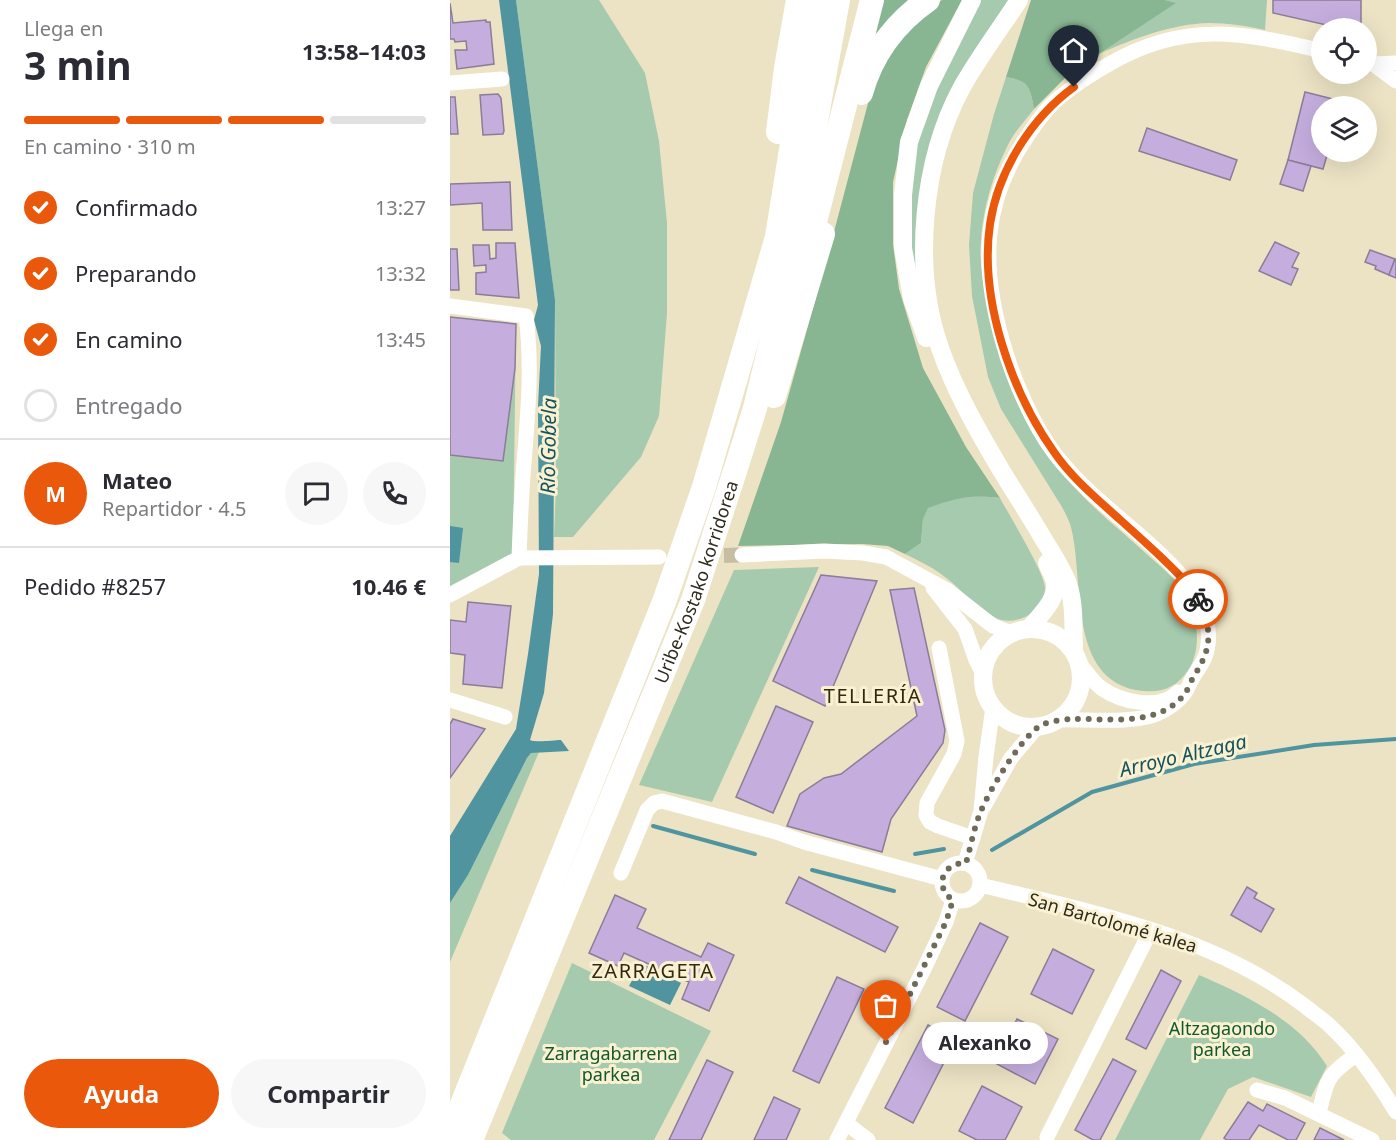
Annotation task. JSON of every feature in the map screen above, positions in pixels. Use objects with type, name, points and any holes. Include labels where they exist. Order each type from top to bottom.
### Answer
[{"type":"highway","points":[[786,68],[789,0]]},
{"type":"highway","points":[[753,319],[786,68],[798,0]]},
{"type":"highway","name":"Uribe-Kostako korridorea","points":[[554,880],[664,602],[704,487],[777,237],[815,0]]},
{"type":"highway","name":"Uribe-Kostako korridorea","points":[[471,1140],[693,600],[755,408],[792,258],[838,0]]},
{"type":"highway","points":[[749,475],[872,0]]},
{"type":"highway","points":[[693,600],[749,475],[813,274],[868,72],[894,29],[928,0]]},
{"type":"highway","points":[[450,1094],[554,880]]},
{"type":"highway","points":[[450,1134],[554,880]]},
{"type":"street","points":[[1019,0],[962,88],[943,134],[930,184],[924,229],[925,283],[939,346],[950,376],[988,448],[1068,583],[1082,679],[1078,695],[1070,709],[1058,720]]},
{"type":"street","points":[[968,7],[929,86],[909,142],[903,195],[903,248],[912,298],[934,359],[981,451],[1042,552],[1055,583],[1053,597],[1047,608],[1020,631],[1001,640],[992,650],[986,663],[984,676]]},
{"type":"street","points":[[918,573],[939,594],[965,629],[984,676],[988,698],[1002,716],[1013,722],[1025,726],[1038,726],[1058,720],[1149,717],[1167,708],[1185,693],[1204,662],[1208,643],[1208,620],[1196,593],[1172,566],[1091,494],[1054,453],[1028,407],[1009,365],[995,316],[988,269],[990,223],[1000,185],[1014,156],[1035,124],[1058,99],[1090,75],[1122,57],[1155,43],[1196,33],[1259,37],[1311,49]]},
{"type":"street","points":[[1377,63],[1396,63]]},
{"type":"street","points":[[1377,68],[1396,81]]},
{"type":"street","points":[[450,83],[502,79]]},
{"type":"street","points":[[450,306],[526,316],[529,336],[530,401],[523,478],[522,559]]},
{"type":"street","points":[[742,555],[824,551],[886,557],[947,590],[993,626],[1020,631],[1042,630],[1054,634],[1065,641],[1099,687],[1117,697],[1136,702],[1155,702],[1173,697],[1193,678]]},
{"type":"street","points":[[450,595],[522,559],[659,557]]},
{"type":"street","points":[[939,648],[957,741],[954,754],[927,803],[926,814],[930,822],[938,826],[973,837]]},
{"type":"street","points":[[450,700],[505,717]]},
{"type":"street","points":[[966,863],[981,811],[993,707]]},
{"type":"street","points":[[981,811],[1011,758],[1038,726]]},
{"type":"street","points":[[621,873],[646,810],[654,803],[662,801],[942,879]]},
{"type":"street","points":[[959,863],[966,863],[975,869],[980,885],[973,897],[960,902],[953,900],[944,891],[942,879],[948,868],[959,863]]},
{"type":"street","name":"San Bartolomé kalea","points":[[980,885],[1151,930],[1216,953],[1284,989],[1330,1025],[1383,1090],[1396,1112]]},
{"type":"street","points":[[837,1140],[924,969],[946,922],[953,900]]},
{"type":"street","points":[[1048,1139],[1151,930]]},
{"type":"street","points":[[1319,1113],[1324,1088],[1333,1071],[1356,1055]]},
{"type":"street","points":[[1257,1090],[1286,1098],[1372,1140]]},
{"type":"street","points":[[846,1123],[868,1140]]},
{"type":"green space","points":[[516,0],[599,0],[645,73],[659,141],[667,223],[667,313],[659,416],[641,457],[573,537],[554,537],[555,300]]},
{"type":"green space","points":[[881,0],[914,0],[874,35]]},
{"type":"green space","points":[[942,0],[962,0],[926,67],[907,120],[893,182],[893,244],[899,289],[923,368],[966,447],[1000,498],[980,496],[963,498],[928,508],[923,519],[921,543],[905,554],[888,546],[862,544],[738,546],[781,422],[871,92],[887,53],[933,6]]},
{"type":"green space","points":[[980,0],[1008,0],[953,92],[918,289],[908,244],[913,145],[937,80]]},
{"type":"green space","points":[[1031,0],[1165,0],[1176,3],[1069,74],[1034,109],[1027,86],[1020,81],[1006,77]]},
{"type":"green space","points":[[1165,0],[1267,0],[1265,30],[1223,24],[1195,24],[1154,33],[1101,53],[1175,3]]},
{"type":"green space","points":[[1006,77],[1020,81],[1027,86],[1034,109],[1012,137],[1002,158],[993,180],[984,216],[981,264],[999,355],[1029,425],[1058,468],[1093,506],[1172,576],[1188,598],[1195,618],[1197,639],[1193,660],[1180,680],[1158,691],[1143,691],[1118,684],[1101,669],[1089,648],[1083,624],[1069,522],[1001,409],[988,377],[972,296],[969,245],[973,193]]},
{"type":"green space","points":[[450,317],[516,324],[513,553],[450,586]]},
{"type":"green space","points":[[959,497],[1000,498],[1033,557],[1045,588],[1039,605],[1029,615],[1017,620],[1002,620],[987,613],[941,574],[905,554],[921,543],[923,519],[927,508]]},
{"type":"green space","points":[[819,567],[712,802],[639,785],[734,570]]},
{"type":"green space","points":[[539,752],[450,962],[450,903],[468,875],[527,758],[531,753]]},
{"type":"green space","name":"Zarragabarrena parkea","points":[[572,963],[711,1031],[654,1140],[511,1140],[502,1133]]},
{"type":"green space","name":"Altzagaondo parkea","points":[[1199,975],[1270,1011],[1302,1035],[1327,1066],[1311,1097],[1253,1077],[1228,1089],[1200,1140],[1115,1140]]},
{"type":"water","name":"Río Gobela","points":[[499,0],[516,0],[555,300],[553,614],[544,693],[530,740],[561,740],[569,751],[531,753],[527,758],[468,875],[450,903],[450,836],[516,729],[539,574],[538,406],[541,346],[534,320],[538,305]]},
{"type":"water","points":[[450,526],[463,528],[459,563],[450,562]]},
{"type":"water","points":[[641,963],[681,983],[670,1005],[629,986]]},
{"type":"building","points":[[1273,0],[1361,0],[1361,18],[1311,18],[1311,22],[1273,13]]},
{"type":"building","points":[[450,3],[453,23],[486,20],[490,22],[494,64],[457,69],[455,50],[467,50],[466,41],[455,42],[454,39],[450,39]]},
{"type":"building","points":[[1305,92],[1321,96],[1311,96],[1311,162],[1325,162],[1323,169],[1288,160]]},
{"type":"building","points":[[498,94],[501,98],[503,134],[483,135],[480,95]]},
{"type":"building","points":[[450,97],[455,97],[458,134],[450,134]]},
{"type":"building","points":[[1147,128],[1237,160],[1230,180],[1139,151]]},
{"type":"building","points":[[1288,160],[1311,166],[1303,191],[1280,184]]},
{"type":"building","points":[[510,182],[512,230],[483,230],[482,203],[450,205],[450,184]]},
{"type":"building","points":[[1275,242],[1299,253],[1292,267],[1298,269],[1291,285],[1259,271]]},
{"type":"building","points":[[496,243],[515,243],[519,298],[476,294],[476,273],[486,272],[486,265],[474,266],[473,245],[489,245],[490,259],[496,258]]},
{"type":"building","points":[[450,249],[457,249],[459,290],[450,290]]},
{"type":"building","points":[[1370,250],[1395,259],[1389,275],[1365,262]]},
{"type":"building","points":[[1396,260],[1396,278],[1389,275]]},
{"type":"building","points":[[450,317],[516,324],[515,368],[503,461],[450,455]]},
{"type":"building","points":[[821,575],[877,581],[825,706],[773,681]]},
{"type":"building","points":[[914,588],[945,730],[943,743],[891,819],[882,852],[787,826],[800,794],[824,778],[841,774],[917,716],[890,590]]},
{"type":"building","points":[[468,602],[511,606],[502,688],[463,684],[465,655],[450,653],[450,620],[466,622]]},
{"type":"building","points":[[776,706],[813,722],[773,813],[736,797]]},
{"type":"building","points":[[453,719],[485,729],[450,778],[450,724]]},
{"type":"building","points":[[799,877],[898,927],[885,952],[786,903]]},
{"type":"building","points":[[1247,887],[1257,893],[1254,898],[1274,909],[1261,932],[1231,915]]},
{"type":"building","points":[[615,895],[646,909],[637,928],[701,957],[708,943],[734,955],[709,1011],[682,999],[689,982],[624,953],[618,966],[589,953]]},
{"type":"building","points":[[980,923],[1008,937],[965,1021],[937,1007]]},
{"type":"building","points":[[1053,949],[1094,970],[1072,1014],[1031,994]]},
{"type":"building","points":[[1161,970],[1181,981],[1146,1049],[1126,1039]]},
{"type":"building","points":[[837,977],[864,989],[819,1083],[793,1071]]},
{"type":"building","points":[[1017,1019],[1058,1039],[1035,1084],[995,1063]]},
{"type":"building","points":[[928,1025],[956,1039],[913,1123],[885,1108]]},
{"type":"building","points":[[1113,1059],[1136,1071],[1100,1140],[1093,1140],[1075,1130]]},
{"type":"building","points":[[707,1060],[733,1072],[701,1140],[669,1140]]},
{"type":"building","points":[[982,1086],[1022,1107],[1005,1140],[977,1140],[959,1131]]},
{"type":"building","points":[[774,1097],[800,1109],[786,1140],[754,1140]]},
{"type":"building","points":[[1248,1102],[1263,1111],[1267,1104],[1305,1123],[1296,1140],[1288,1140],[1259,1125],[1249,1140],[1224,1138]]},
{"type":"building","points":[[1320,1128],[1344,1140],[1314,1140]]},
{"type":"waterway","name":"Arroyo Altzaga","points":[[992,850],[1092,792],[1194,764],[1314,745],[1396,739]]},
{"type":"waterway","name":"Arroyo Altzaga","points":[[653,826],[755,854]]},
{"type":"waterway","name":"Arroyo Altzaga","points":[[915,854],[944,849]]},
{"type":"waterway","name":"Arroyo Altzaga","points":[[812,870],[894,891]]},
{"type":"tunnel","points":[[701,556],[742,555]]},
{"type":"way so far","points":[[886,1042],[946,922],[953,900],[944,891],[942,885],[944,873],[953,864],[966,863],[981,811],[1011,758],[1038,726],[1058,720],[1149,717],[1167,708],[1185,693],[1204,662],[1208,643],[1208,620],[1198,599]]},
{"type":"place","name":"Alexanko","points":[[886,1042]]},
{"type":"district","name":"TELLERÍA","points":[[873,695]]},
{"type":"district","name":"ZARRAGETA","points":[[653,970]]},
{"type":"route","points":[[1074,87],[1058,99],[1035,124],[1014,156],[1000,185],[990,223],[988,269],[995,316],[1009,365],[1028,407],[1054,453],[1091,494],[1172,566],[1196,593],[1198,599]]}]
